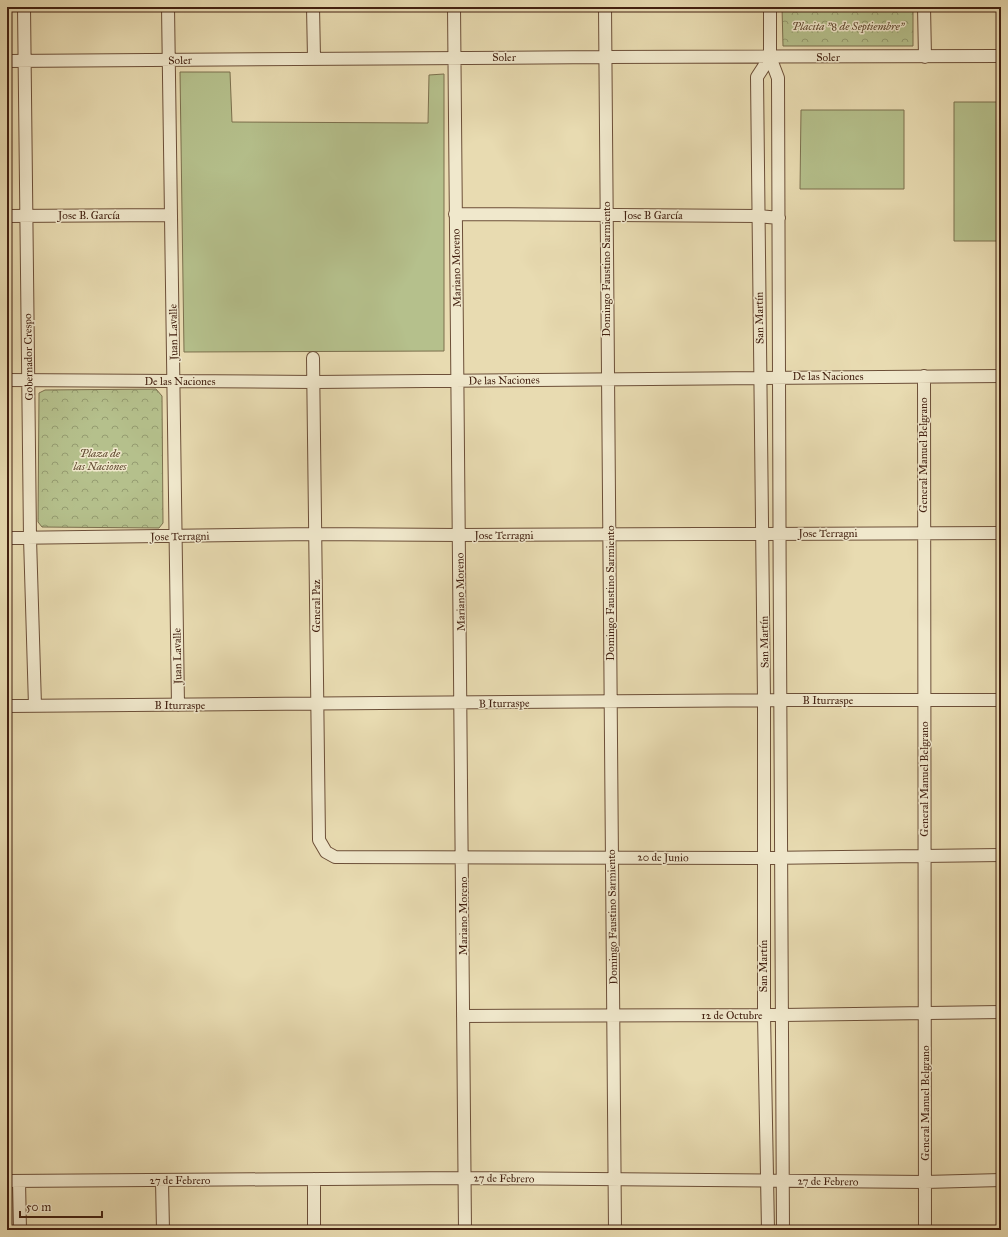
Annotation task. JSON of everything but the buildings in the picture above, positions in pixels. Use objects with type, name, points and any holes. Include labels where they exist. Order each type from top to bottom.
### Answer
[{"type":"street","name":"Gobernador Crespo","points":[[24,7],[30,538],[35,706]]},
{"type":"street","name":"Juan Lavalle","points":[[168,7],[178,705]]},
{"type":"street","points":[[313,7],[314,58]]},
{"type":"street","name":"Mariano Moreno","points":[[454,7],[456,57],[455,214],[458,381],[465,1230]]},
{"type":"street","name":"Domingo Faustino Sarmiento","points":[[605,7],[615,1230]]},
{"type":"street","name":"San Martín","points":[[770,7],[770,57],[778,78],[781,700],[779,858],[782,1015],[783,1230]]},
{"type":"street","points":[[924,7],[924,57]]},
{"type":"street","name":"Soler","points":[[7,61],[456,57],[1001,56]]},
{"type":"street","name":"San Martín","points":[[768,1230],[764,1015],[764,700],[757,77],[770,57]]},
{"type":"street","name":"Jose B García","points":[[455,214],[758,216],[779,218]]},
{"type":"street","name":"Jose B. García","points":[[7,216],[171,215]]},
{"type":"street","name":"General Paz","points":[[313,358],[316,705],[319,840],[326,852]]},
{"type":"street","name":"General Manuel Belgrano","points":[[924,376],[925,1230]]},
{"type":"street","name":"De las Naciones","points":[[7,380],[314,382],[607,378],[1001,376]]},
{"type":"street","name":"Jose Terragni","points":[[7,538],[315,534],[459,536],[1001,533]]},
{"type":"street","name":"B Iturraspe","points":[[7,706],[316,705],[764,700],[1001,700]]},
{"type":"street","name":"20 de Junio","points":[[326,852],[335,857],[779,858],[1001,856]]},
{"type":"street","name":"12 de Octubre","points":[[464,1016],[782,1015],[1001,1012]]},
{"type":"street","name":"27 de Febrero","points":[[13,1181],[465,1178],[925,1182],[1001,1180]]},
{"type":"street","points":[[314,1179],[314,1230]]},
{"type":"street","points":[[162,1180],[163,1230]]},
{"type":"street","points":[[13,1181],[20,1230]]},
{"type":"green space","name":"Placita \"8 de Septiembre\"","points":[[782,7],[913,7],[913,46],[783,46]]},
{"type":"green space","points":[[180,72],[230,72],[232,122],[428,123],[429,75],[444,74],[444,351],[184,352]]},
{"type":"green space","points":[[954,102],[1001,102],[1001,241],[954,241]]},
{"type":"green space","points":[[801,110],[904,110],[904,189],[800,189]]},
{"type":"green space","name":"Plaza de las Naciones","points":[[156,389],[162,396],[163,523],[159,528],[42,527],[38,522],[39,393],[45,390]]}]
